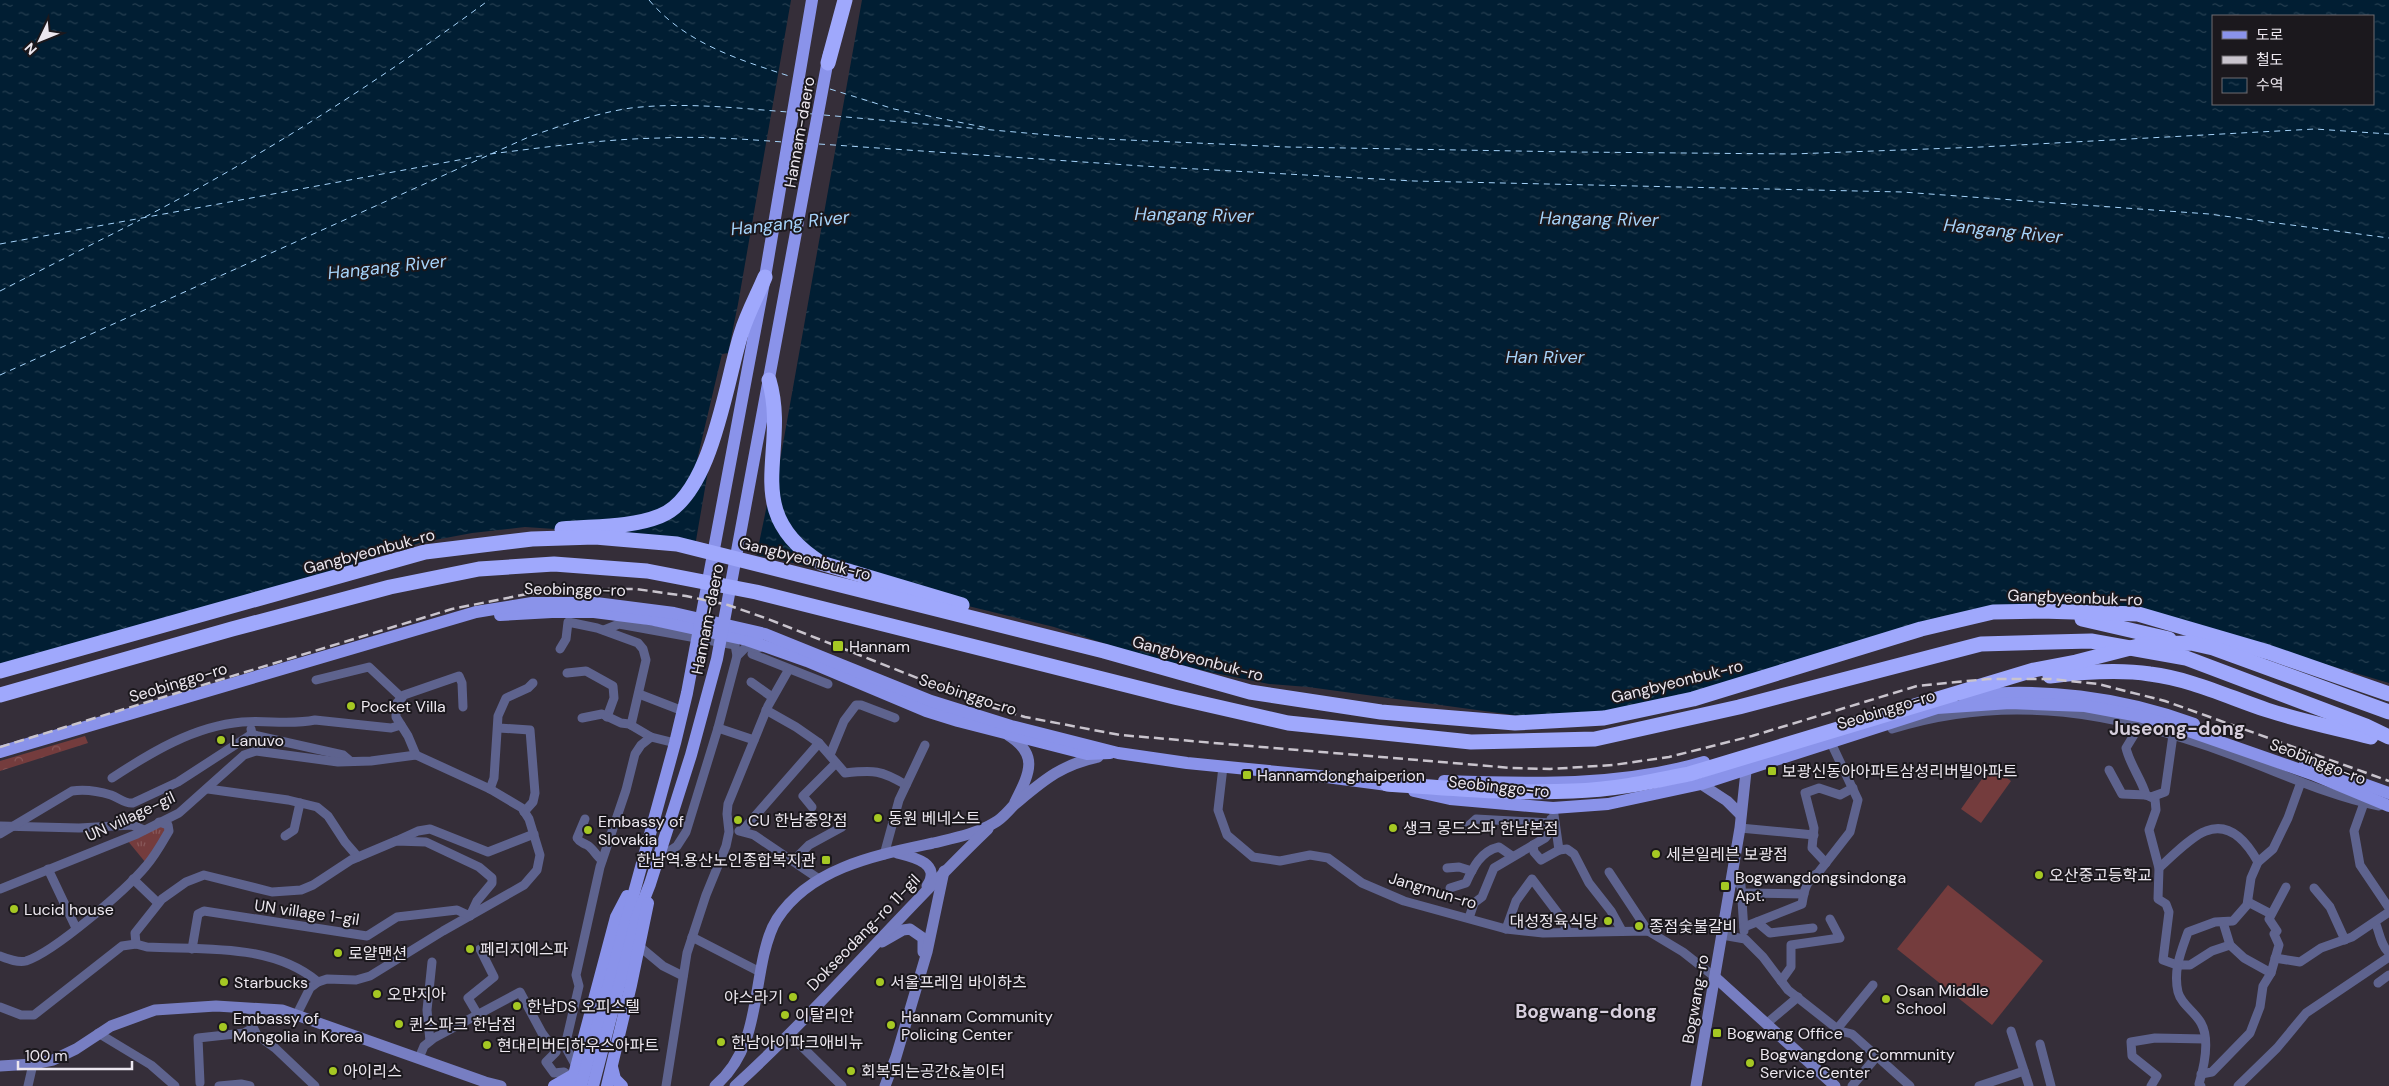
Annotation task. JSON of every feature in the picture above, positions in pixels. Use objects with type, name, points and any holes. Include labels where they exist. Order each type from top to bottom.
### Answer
[{"type":"highway","points":[[828,63],[844,0]]},
{"type":"highway","points":[[425,552],[529,532],[633,523],[661,516],[681,503],[696,481],[707,454],[727,394],[741,333],[765,277]]},
{"type":"highway","points":[[769,380],[774,398],[770,481],[774,505],[779,520],[789,536],[808,555],[837,568],[946,600],[1104,651]]},
{"type":"highway","name":"Gangbyeonbuk-ro","points":[[0,671],[425,552],[532,539],[595,538],[677,544],[1104,651],[1250,692],[1381,712],[1515,723],[1604,718],[1693,699],[1921,629],[1993,612],[2042,611],[2138,614],[2268,652],[2389,694]]},
{"type":"highway","points":[[0,695],[232,629],[390,587],[479,569],[554,564],[647,571],[756,592],[1174,697],[1288,723],[1471,742],[1595,739],[1739,707],[1981,644],[2091,640],[2186,658],[2389,737]]},
{"type":"highway","points":[[2042,611],[2160,635],[2384,713]]},
{"type":"highway","points":[[1608,792],[1689,774],[2034,670],[2076,662],[2146,644],[2164,642],[2203,644],[2384,713]]},
{"type":"highway","points":[[1387,784],[1490,796],[1562,798],[1608,792],[1690,778],[1989,689],[2037,678],[2069,674],[2148,673],[2192,683],[2268,710],[2389,741]]},
{"type":"main road","name":"Hannam-daero","points":[[593,1086],[610,997],[637,878],[683,711],[765,277],[812,0]]},
{"type":"main road","name":"Hannam-daero","points":[[581,1086],[637,917],[664,850],[717,659],[839,0]]},
{"type":"main road","name":"Seobinggo-ro","points":[[0,752],[476,612],[532,603],[596,603],[674,612],[765,634],[931,700],[1011,726],[1118,753],[1223,767],[1387,784],[1450,800],[1553,808],[1608,804],[1695,785],[1937,708],[2010,703],[2085,706],[2139,716],[2183,729],[2312,774],[2389,808]]},
{"type":"main road","name":"Seobinggo-ro","points":[[0,756],[430,627],[507,614],[594,612],[649,619],[747,640],[807,661],[926,711],[958,722],[1087,754],[1118,753]]},
{"type":"main road","name":"Seobinggo-ro","points":[[1387,784],[1417,780],[1524,784],[1603,781],[1692,766],[1904,703],[1988,693],[2070,695],[2120,703],[2175,717],[2389,793]]},
{"type":"main road","points":[[1809,730],[1805,737],[1806,742],[1812,748]]},
{"type":"main road","points":[[1003,732],[1024,746],[1029,757],[1027,778],[1014,806]]},
{"type":"main road","name":"Bogwang-ro","points":[[1696,1086],[1716,978],[1740,828],[1740,814],[1748,769],[1746,750]]},
{"type":"main road","name":"Dokseodang-ro 11-gil","points":[[735,1086],[789,1034],[922,894],[1014,806],[1049,777],[1069,764],[1118,753]]},
{"type":"main road","points":[[1692,766],[1696,775],[1695,785],[1727,801],[1740,814]]},
{"type":"main road","points":[[715,1086],[733,1068],[746,1044],[770,932],[777,919],[799,895],[819,879],[837,869],[889,854],[966,836],[995,823]]},
{"type":"main road","points":[[885,1086],[896,1057],[922,968],[943,873],[928,860],[889,854]]},
{"type":"main road","points":[[889,854],[921,860],[930,868],[931,878],[922,894]]},
{"type":"main road","points":[[554,1086],[573,1075],[616,917],[637,878]]},
{"type":"main road","points":[[607,1086],[639,946],[650,884]]},
{"type":"main road","points":[[872,948],[903,930],[915,930],[923,938],[922,968]]},
{"type":"main road","points":[[1716,978],[1829,1084]]},
{"type":"main road","points":[[0,1066],[33,1064],[53,1060],[76,1049],[98,1033],[155,1010],[216,1006],[282,1010],[297,1014],[501,1086]]},
{"type":"main road","points":[[612,1067],[615,1078],[622,1086]]},
{"type":"street","points":[[560,649],[566,639],[568,622],[604,630],[638,643],[643,649],[646,660],[631,725]]},
{"type":"street","points":[[604,630],[619,624],[685,635],[735,646],[737,656]]},
{"type":"street","points":[[664,850],[678,846],[686,832],[718,728],[737,656],[743,649],[751,647],[807,661]]},
{"type":"street","points":[[752,654],[828,684]]},
{"type":"street","points":[[316,680],[369,667],[402,698]]},
{"type":"street","points":[[666,1086],[682,976],[692,936],[729,832],[728,804],[766,710],[789,669]]},
{"type":"street","points":[[567,672],[586,671],[613,686],[614,698],[607,717]]},
{"type":"street","points":[[297,1014],[310,988],[318,982],[327,979],[356,980],[370,976],[524,885],[537,870],[540,855],[530,819],[524,812],[512,800],[416,755],[408,736],[396,717],[396,704],[404,695],[459,676],[462,684],[463,707]]},
{"type":"street","points":[[751,682],[772,697]]},
{"type":"street","points":[[490,789],[494,778],[499,728],[498,716],[506,698],[528,688],[533,683]]},
{"type":"street","points":[[639,694],[683,711]]},
{"type":"street","points":[[830,755],[844,721],[856,705],[861,705],[895,718]]},
{"type":"street","points":[[1761,764],[1791,760],[1917,721],[1961,713],[2036,709],[2140,725],[2173,735],[2301,782],[2364,803],[2389,808]]},
{"type":"street","points":[[766,710],[796,726],[819,743],[845,773],[873,770],[906,785]]},
{"type":"street","points":[[582,718],[602,714],[631,725],[651,736],[675,743]]},
{"type":"street","points":[[113,768],[207,730],[250,722],[303,723],[315,720],[392,728],[401,725]]},
{"type":"street","points":[[250,722],[252,734],[343,755],[350,761]]},
{"type":"street","points":[[2140,725],[2126,748],[2129,761],[2149,796],[2155,800],[2156,810],[2150,830],[2159,868],[2158,900],[2166,904],[2169,912],[2163,960],[2177,965],[2190,965],[2212,951],[2230,945]]},
{"type":"street","points":[[499,728],[530,730],[535,793],[533,802],[524,812]]},
{"type":"street","points":[[718,728],[754,740]]},
{"type":"street","name":"UN village-gil","points":[[0,834],[72,790],[92,790],[113,795],[128,804],[133,803],[178,782],[252,734]]},
{"type":"street","points":[[2109,770],[2122,794],[2149,796],[2165,792],[2173,735]]},
{"type":"street","points":[[573,1075],[564,1046],[580,986],[576,975],[602,860],[636,754],[641,745],[651,736]]},
{"type":"street","points":[[742,831],[819,743]]},
{"type":"street","points":[[889,854],[899,800],[925,745]]},
{"type":"street","points":[[1744,927],[1802,904],[1804,894],[1812,877],[1818,873],[1850,832],[1858,800],[1854,788],[1833,747]]},
{"type":"street","name":"UN village-gil","points":[[0,889],[144,830],[179,813],[244,755],[256,751],[338,762],[371,761],[416,755]]},
{"type":"street","points":[[112,778],[144,757]]},
{"type":"street","points":[[812,807],[803,796],[836,763]]},
{"type":"street","name":"Jangmun-ro","points":[[1223,767],[1218,810],[1226,835],[1253,857],[1280,861],[1310,855],[1328,858],[1362,883],[1404,901],[1506,929],[1543,933],[1648,931]]},
{"type":"street","points":[[2201,1086],[2198,1084],[2202,1074],[2205,1039],[2202,1023],[2178,994],[2177,965],[2188,932],[2233,921],[2248,902],[2251,878],[2258,862],[2273,849],[2288,818],[2301,782]]},
{"type":"street","points":[[1826,863],[1812,848],[1814,835],[1804,793],[1819,788],[1840,795],[1854,788]]},
{"type":"street","points":[[208,789],[317,807],[328,816],[345,842],[358,857]]},
{"type":"street","points":[[285,836],[294,830],[300,803]]},
{"type":"street","points":[[2364,803],[2354,831],[2360,865],[2389,908]]},
{"type":"street","points":[[1469,918],[1474,903],[1482,897],[1494,868],[1545,838],[1550,832],[1553,808]]},
{"type":"street","points":[[1553,808],[1559,850]]},
{"type":"street","points":[[585,819],[577,838],[579,842],[590,846],[594,854],[602,860]]},
{"type":"street","points":[[1466,829],[1476,819],[1551,823]]},
{"type":"street","points":[[0,956],[18,962],[26,961],[49,948],[76,928],[146,866],[169,831],[168,825],[159,822]]},
{"type":"street","points":[[0,826],[79,828],[132,825],[144,830]]},
{"type":"street","points":[[793,861],[809,845],[842,827]]},
{"type":"street","points":[[1740,828],[1814,835]]},
{"type":"street","points":[[136,944],[135,933],[158,903],[186,882],[204,875],[272,892],[301,890],[313,885],[358,857],[418,831],[430,829],[488,852],[534,834]]},
{"type":"street","points":[[2159,868],[2206,830],[2234,833],[2247,843],[2258,862]]},
{"type":"street","points":[[729,832],[742,831],[754,835],[819,879]]},
{"type":"street","points":[[396,841],[426,842],[490,874],[492,883],[476,901],[470,916]]},
{"type":"street","points":[[1533,845],[1534,852],[1541,860],[1559,850],[1568,849],[1574,854],[1589,883],[1611,911],[1622,931]]},
{"type":"street","points":[[1450,888],[1466,883],[1484,855],[1494,848],[1499,847],[1512,856]]},
{"type":"street","points":[[1447,868],[1459,867],[1472,871]]},
{"type":"street","points":[[48,869],[76,928]]},
{"type":"street","points":[[1609,872],[1648,931],[1683,952],[1716,978]]},
{"type":"street","points":[[133,879],[158,903]]},
{"type":"street","points":[[1506,929],[1516,901],[1532,879],[1560,916],[1568,932]]},
{"type":"street","points":[[1731,880],[1741,885],[1746,941]]},
{"type":"street","points":[[2202,1074],[2212,1072],[2250,1033],[2260,1007],[2263,986],[2271,972],[2279,945],[2274,934],[2277,931],[2269,919],[2286,887]]},
{"type":"street","points":[[2314,888],[2330,907],[2345,940]]},
{"type":"street","points":[[1742,893],[1804,894]]},
{"type":"street","points":[[2248,902],[2271,914]]},
{"type":"street","name":"UN village 1-gil","points":[[192,949],[198,914],[204,911],[367,936],[397,917],[450,910],[457,910],[470,916]]},
{"type":"street","points":[[2275,958],[2300,962],[2322,948],[2345,940],[2389,912]]},
{"type":"street","points":[[1781,980],[1791,967],[1791,945],[1840,938],[1830,919]]},
{"type":"street","points":[[1757,922],[1770,933],[1813,928]]},
{"type":"street","points":[[2223,922],[2230,945],[2244,958],[2271,972]]},
{"type":"street","points":[[2238,1086],[2277,1048],[2306,1013],[2389,955],[2381,944],[2380,933],[2375,922]]},
{"type":"street","points":[[1722,935],[1746,941],[1763,957],[1788,990],[1837,1029],[1852,1034],[1910,1086]]},
{"type":"street","points":[[692,936],[760,972]]},
{"type":"street","points":[[0,1007],[21,1015],[34,1015],[122,946],[136,944],[147,947],[256,952],[307,972],[318,982]]},
{"type":"street","points":[[639,946],[664,966],[682,976]]},
{"type":"street","points":[[478,1016],[468,998],[494,977],[480,949]]},
{"type":"street","points":[[430,1041],[427,1010],[432,962]]},
{"type":"street","points":[[2378,983],[2389,975]]},
{"type":"street","points":[[1837,1029],[1873,985]]},
{"type":"street","points":[[419,1058],[424,1046],[430,1041],[520,992],[542,1033],[556,1052],[546,1062],[554,1072],[564,1072],[573,1075]]},
{"type":"street","points":[[1766,1024],[1798,997]]},
{"type":"street","points":[[250,1008],[257,1035],[275,1048],[311,1085]]},
{"type":"street","points":[[200,1084],[198,1038],[244,1032],[254,1028]]},
{"type":"street","points":[[2011,1031],[2029,1086]]},
{"type":"street","points":[[98,1033],[151,1065],[175,1086]]},
{"type":"street","points":[[789,1034],[842,1086]]},
{"type":"street","points":[[2151,1086],[2157,1076],[2132,1056],[2131,1042],[2155,1038],[2205,1039]]},
{"type":"street","points":[[2040,1044],[2052,1086]]},
{"type":"street","points":[[1852,1086],[1877,1056]]},
{"type":"street","points":[[28,1086],[33,1064]]},
{"type":"street","points":[[1979,1086],[2024,1071]]},
{"type":"street","points":[[219,1086],[241,1084],[250,1086]]},
{"type":"green space","points":[[85,736],[88,743],[0,771],[0,761]]},
{"type":"green space","points":[[1991,766],[2011,781],[1981,823],[1961,809]]},
{"type":"green space","points":[[160,825],[167,829],[146,863],[127,840]]},
{"type":"green space","points":[[1948,885],[2043,961],[1992,1025],[1897,949]]},
{"type":"water","name":"Han River","points":[[0,0],[2389,0],[2389,683],[2187,623],[1988,608],[1943,616],[1911,625],[1716,687],[1599,713],[1521,716],[1308,687],[1269,684],[1210,672],[1134,653],[1054,627],[777,559],[697,544],[614,533],[525,527],[472,533],[419,543],[318,576],[0,669]]},
{"type":"pier","points":[[791,0],[862,0],[778,472],[774,471],[756,558],[695,546],[709,465],[697,460],[722,354],[728,353]]},
{"type":"ferry route","points":[[145,217],[234,168],[364,88],[489,0]]},
{"type":"ferry route","points":[[649,0],[680,28],[715,49],[792,77]]},
{"type":"ferry route","points":[[803,80],[816,84]]},
{"type":"ferry route","points":[[830,89],[894,109],[988,128]]},
{"type":"ferry route","points":[[0,375],[531,136],[605,113],[651,106],[709,106],[788,112]]},
{"type":"ferry route","points":[[799,113],[813,114]]},
{"type":"ferry route","points":[[824,115],[1082,138],[1288,147],[1574,152],[1793,154],[1981,147],[2315,129],[2389,134]]},
{"type":"ferry route","points":[[490,154],[618,140],[676,137],[783,142]]},
{"type":"ferry route","points":[[794,143],[808,144]]},
{"type":"ferry route","points":[[819,144],[1142,166],[1414,181],[1902,192],[2209,214],[2389,238]]},
{"type":"ferry route","points":[[0,244],[486,155]]},
{"type":"ferry route","points":[[0,291],[140,220]]},
{"type":"railway","points":[[0,747],[452,609],[527,594],[583,589],[636,589],[686,596],[728,605],[991,707],[1025,717],[1120,735],[1512,768],[1550,769],[1613,765],[1669,757],[1752,736],[1917,686],[1988,679],[2051,679],[2098,684],[2165,701],[2389,781]]},
{"type":"place","name":"Hannam","points":[[838,646]]},
{"type":"place","name":"Pocket Villa","points":[[351,706]]},
{"type":"place","name":"Lanuvo","points":[[221,740]]},
{"type":"place","name":"보광신동아아파트삼성리버빌아파트","points":[[1772,771]]},
{"type":"place","name":"Hannamdonghaiperion","points":[[1247,775]]},
{"type":"place","name":"동원 베네스트","points":[[878,818]]},
{"type":"place","name":"CU 한남중앙점","points":[[738,820]]},
{"type":"place","name":"생크 몽드스파 한남본점","points":[[1393,828]]},
{"type":"place","name":"Embassy of Slovakia","points":[[588,830]]},
{"type":"place","name":"세븐일레븐 보광점","points":[[1656,854]]},
{"type":"place","name":"한남역.용산노인종합복지관","points":[[826,860]]},
{"type":"place","name":"오산중고등학교","points":[[2039,875]]},
{"type":"place","name":"Bogwangdongsindonga Apt.","points":[[1725,886]]},
{"type":"place","name":"Lucid house","points":[[14,909]]},
{"type":"place","name":"대성정육식당","points":[[1608,921]]},
{"type":"place","name":"종점숯불갈비","points":[[1639,926]]},
{"type":"place","name":"페리지에스파","points":[[470,949]]},
{"type":"place","name":"로얄맨션","points":[[338,953]]},
{"type":"place","name":"Starbucks","points":[[224,982]]},
{"type":"place","name":"서울프레임 바이하츠","points":[[880,982]]},
{"type":"place","name":"오만지아","points":[[377,994]]},
{"type":"place","name":"야스라기","points":[[793,997]]},
{"type":"place","name":"Osan Middle School","points":[[1886,999]]},
{"type":"place","name":"한남DS 오피스텔","points":[[517,1006]]},
{"type":"place","name":"이탈리안","points":[[785,1015]]},
{"type":"place","name":"퀸스파크 한남점","points":[[399,1024]]},
{"type":"place","name":"Hannam Community Policing Center","points":[[891,1025]]},
{"type":"place","name":"Embassy of Mongolia in Korea","points":[[223,1027]]},
{"type":"place","name":"Bogwang Office","points":[[1717,1033]]},
{"type":"place","name":"한남아이파크애비뉴","points":[[721,1042]]},
{"type":"place","name":"현대리버티하우스아파트","points":[[487,1045]]},
{"type":"place","name":"Bogwangdong Community Service Center","points":[[1750,1063]]},
{"type":"place","name":"아이리스","points":[[333,1071]]},
{"type":"place","name":"회복되는공간&놀이터","points":[[851,1071]]},
{"type":"district","name":"Juseong-dong","points":[[2177,728]]},
{"type":"district","name":"Bogwang-dong","points":[[1586,1011]]},
{"type":"water label","name":"Hangang River","points":[[1194,215]]},
{"type":"water label","name":"Hangang River","points":[[1599,219]]},
{"type":"water label","name":"Hangang River","points":[[790,223]]},
{"type":"water label","name":"Hangang River","points":[[2003,231]]},
{"type":"water label","name":"Hangang River","points":[[387,267]]}]
